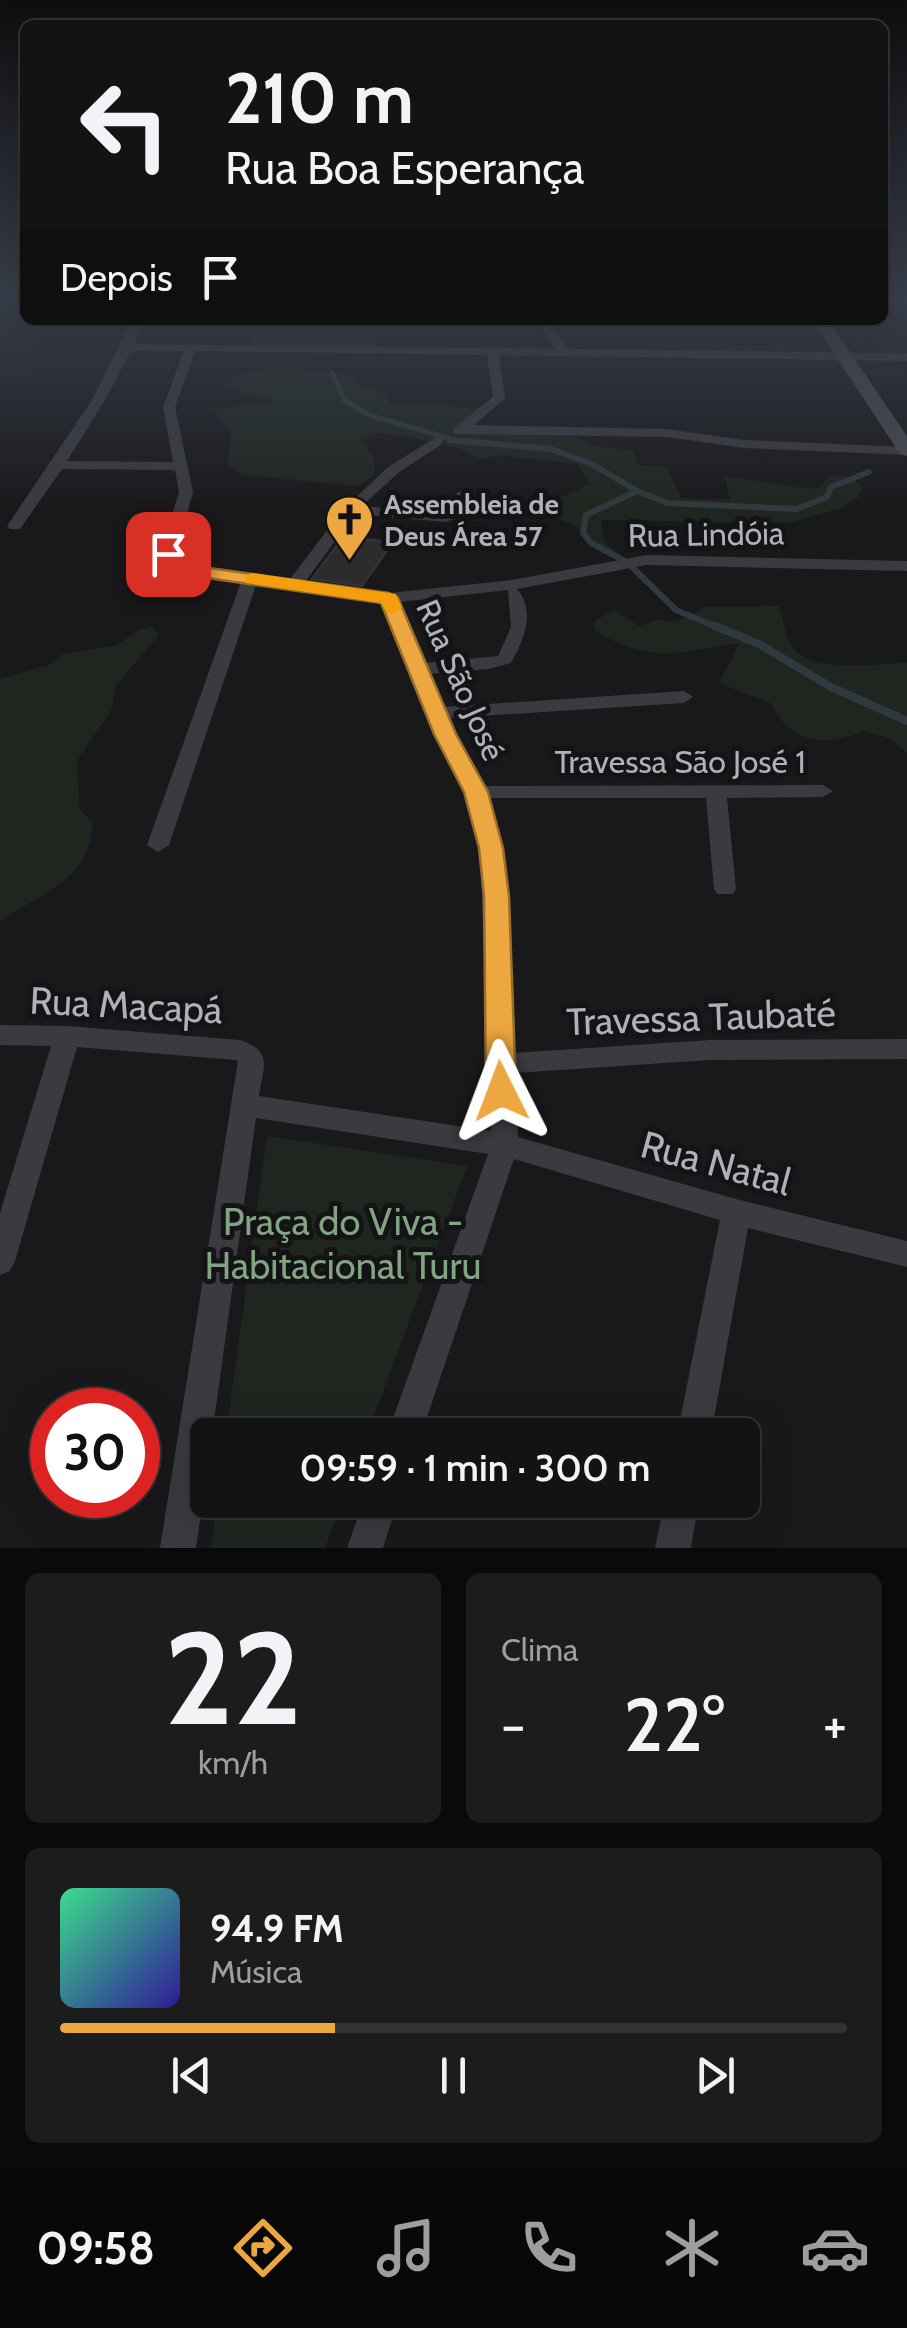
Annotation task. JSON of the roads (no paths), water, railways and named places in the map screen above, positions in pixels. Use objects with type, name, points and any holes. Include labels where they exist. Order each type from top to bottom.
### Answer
[{"type":"main road","points":[[851,368],[907,450]]},
{"type":"street","points":[[15,526],[115,368]]},
{"type":"street","points":[[57,465],[179,466],[169,408],[183,368]]},
{"type":"street","points":[[296,584],[348,509],[390,470],[466,428],[499,398],[495,368]]},
{"type":"street","points":[[466,428],[667,433],[744,444],[907,450]]},
{"type":"street","name":"Rua Lindóia","points":[[179,466],[186,492],[168,554],[171,560],[193,571],[250,579],[389,598],[512,585],[647,560],[907,566]]},
{"type":"street","points":[[348,509],[446,518],[459,512],[464,493]]},
{"type":"street","points":[[158,845],[250,579]]},
{"type":"street","points":[[417,668],[489,664],[505,659],[520,627],[514,594]]},
{"type":"street","name":"Rua São José","points":[[389,598],[417,668],[476,792],[491,848],[496,896],[498,1064],[505,1145]]},
{"type":"street","points":[[438,713],[684,697]]},
{"type":"street","name":"Travessa São José 1","points":[[476,792],[824,791]]},
{"type":"street","points":[[716,792],[725,889]]},
{"type":"street","name":"Rua Macapá","points":[[0,1036],[67,1036],[248,1052],[252,1062],[244,1105]]},
{"type":"street","points":[[0,1261],[67,1036]]},
{"type":"street","name":"Travessa Taubaté","points":[[498,1064],[710,1050],[907,1050]]},
{"type":"street","points":[[178,1548],[244,1105],[505,1145],[410,1418]]},
{"type":"street","name":"Rua Natal","points":[[505,1145],[736,1212],[907,1254]]},
{"type":"street","points":[[697,1418],[736,1212]]},
{"type":"street","points":[[365,1548],[376,1518]]},
{"type":"street","points":[[673,1548],[679,1518]]},
{"type":"waterway","points":[[332,372],[344,400],[369,415],[457,441]]},
{"type":"waterway","points":[[449,440],[457,441]]},
{"type":"waterway","points":[[457,441],[551,449],[592,464],[637,491]]},
{"type":"waterway","points":[[457,441],[465,443]]},
{"type":"waterway","points":[[637,491],[667,503],[797,509],[827,497],[831,487],[869,472]]},
{"type":"waterway","points":[[637,491],[586,515],[583,533],[591,543],[627,562],[676,610],[721,629]]},
{"type":"waterway","points":[[715,626],[759,644],[831,687],[907,721]]},
{"type":"place","name":"Assembleia de Deus Área 57","points":[[349,562]]},
{"type":"park label","name":"Praça do Viva - Habitacional Turu","points":[[343,1243]]}]
